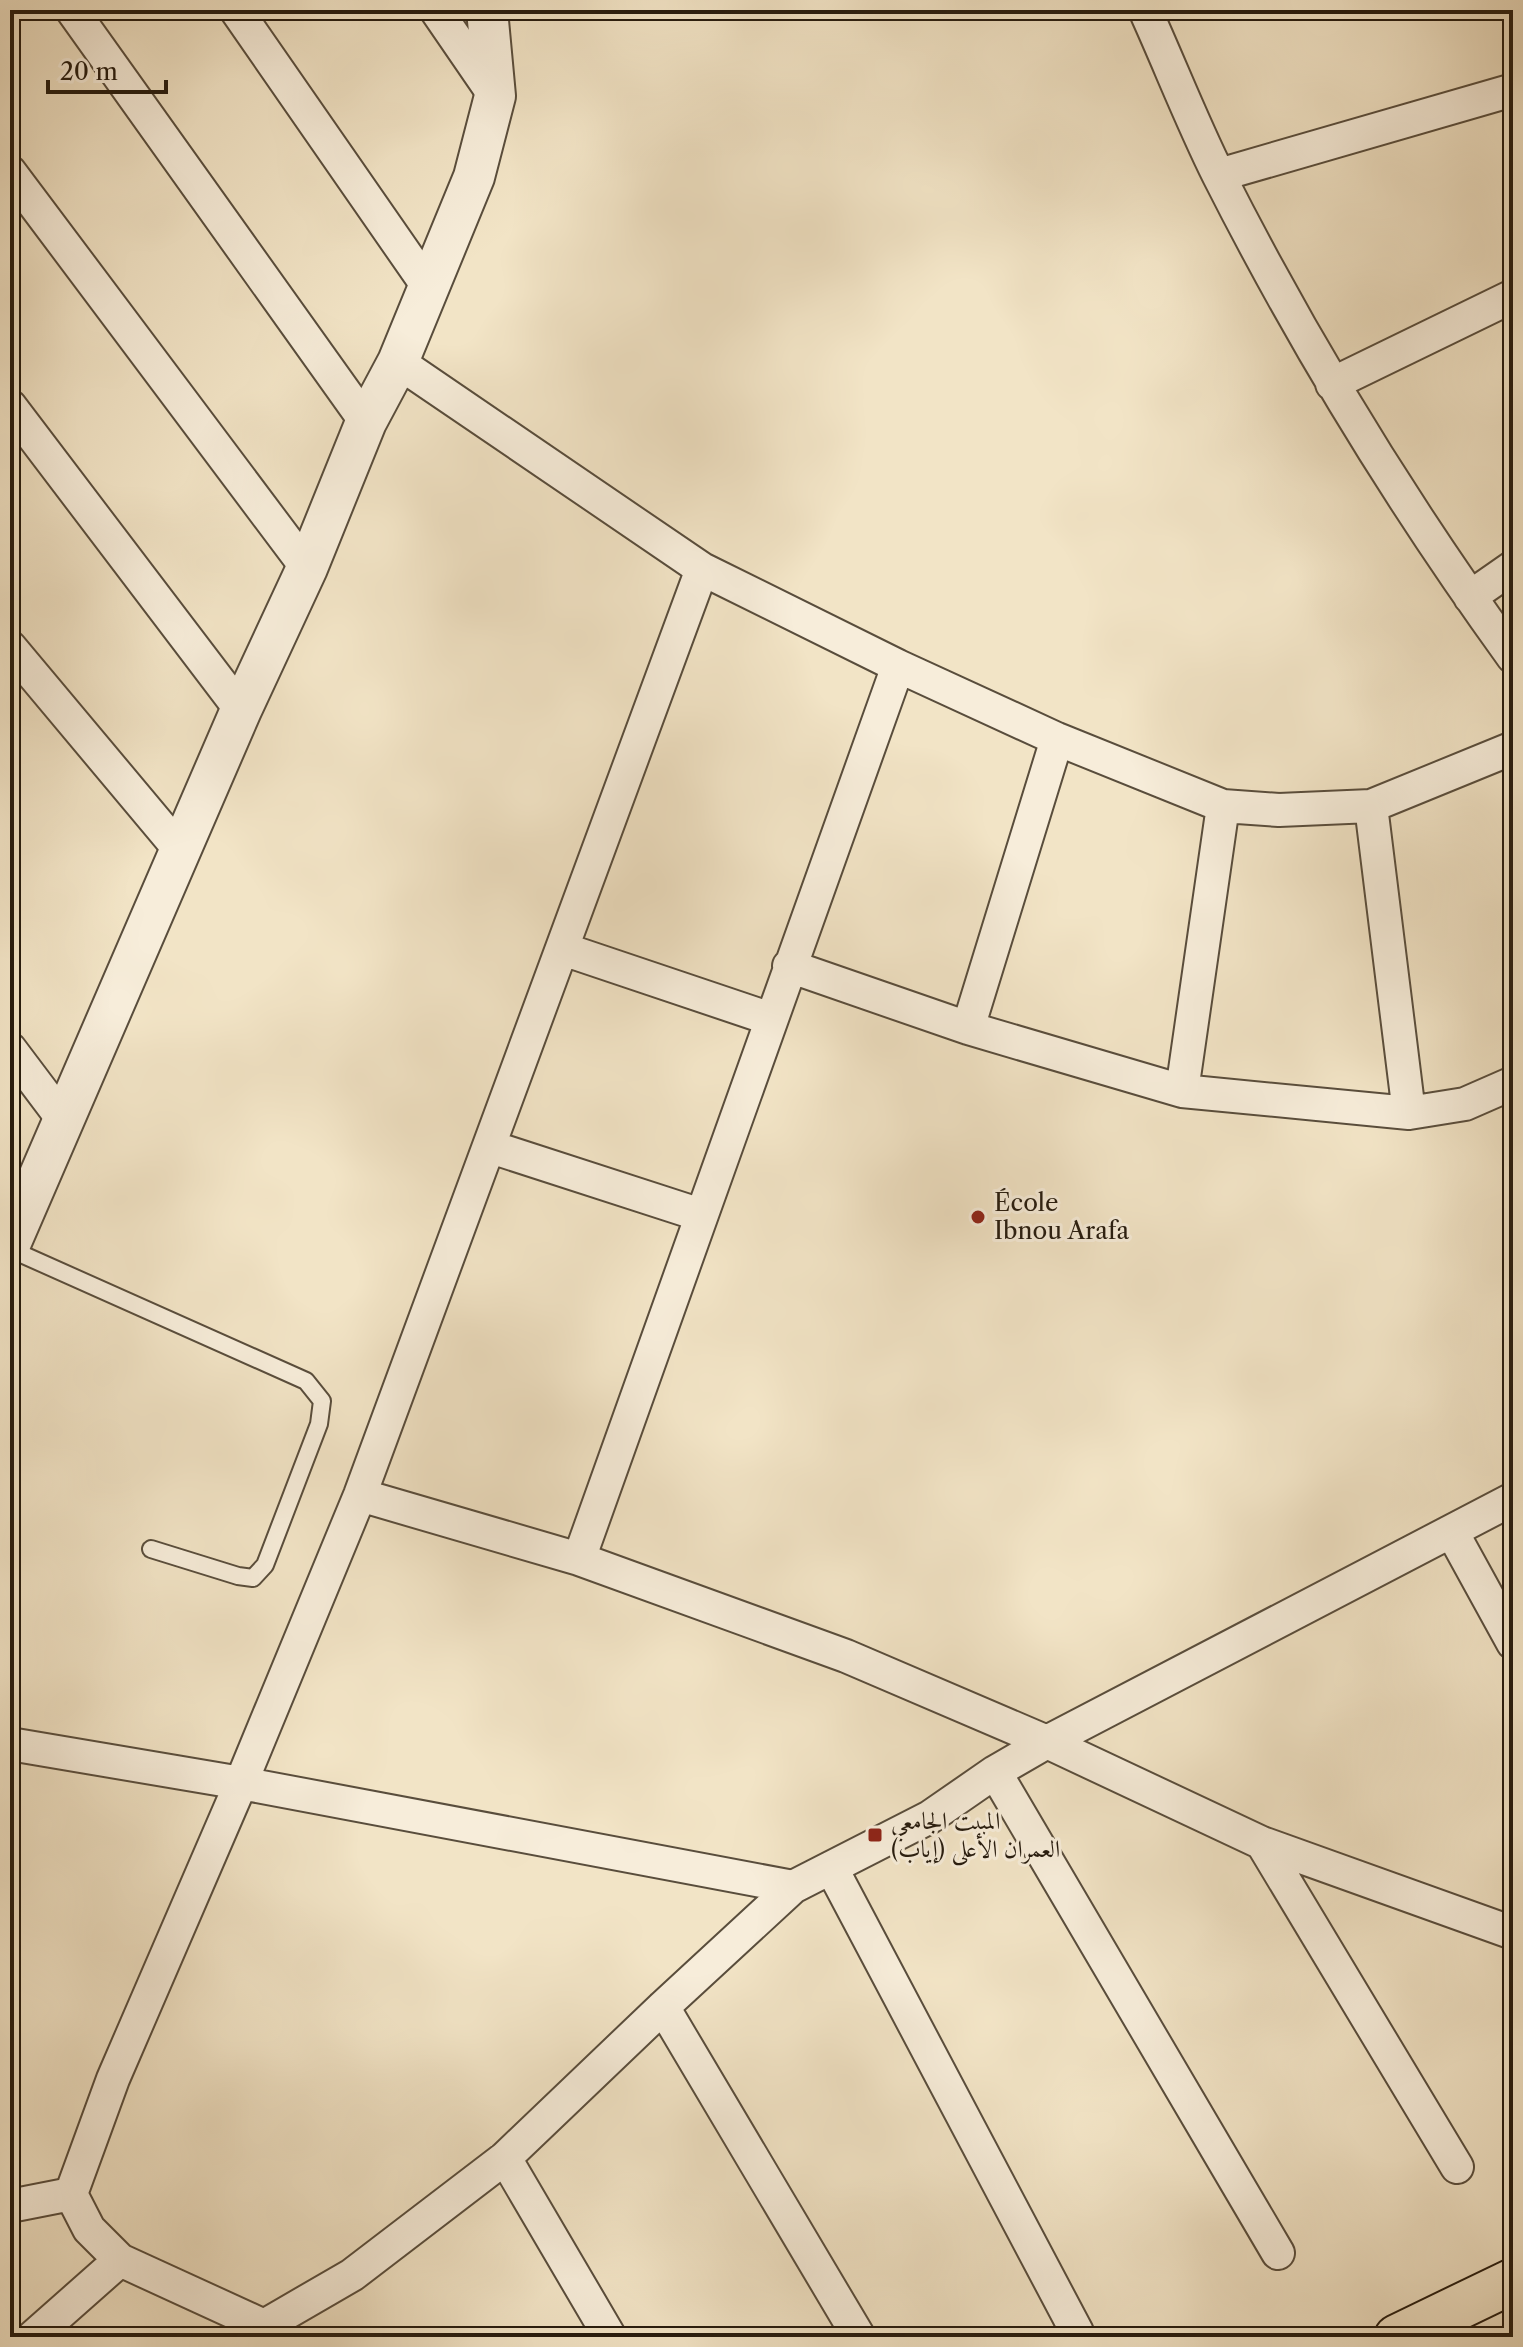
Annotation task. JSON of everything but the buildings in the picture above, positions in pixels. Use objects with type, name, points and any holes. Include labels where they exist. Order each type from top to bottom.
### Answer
[{"type":"highway","points":[[1397,2337],[1513,2281]]},
{"type":"street","points":[[72,10],[366,422]]},
{"type":"street","points":[[236,10],[429,288]]},
{"type":"street","points":[[436,10],[495,96]]},
{"type":"street","points":[[10,1247],[241,710],[307,568],[366,422],[398,362],[474,177],[495,96],[487,10]]},
{"type":"street","points":[[1145,10],[1219,175],[1332,384],[1470,597],[1513,657]]},
{"type":"street","points":[[1219,175],[1513,90]]},
{"type":"street","points":[[10,172],[307,568]]},
{"type":"street","points":[[1332,384],[1513,296]]},
{"type":"street","points":[[398,362],[702,569],[898,666],[1057,739],[1223,806],[1279,810],[1371,806],[1513,748]]},
{"type":"street","points":[[10,406],[241,710]]},
{"type":"street","points":[[1470,597],[1513,567]]},
{"type":"street","points":[[702,569],[360,1495],[241,1783],[113,2079],[71,2194],[89,2229],[120,2260],[262,2333],[352,2275],[505,2158],[793,1887],[930,1817],[995,1772],[1047,1742],[1513,1499]]},
{"type":"street","points":[[10,647],[180,850]]},
{"type":"street","points":[[579,1559],[898,666]]},
{"type":"street","points":[[968,1028],[1057,739]]},
{"type":"street","points":[[1182,1091],[1223,806]]},
{"type":"street","points":[[1371,806],[1409,1113]]},
{"type":"street","points":[[563,949],[771,1019]]},
{"type":"street","points":[[789,966],[968,1028],[1182,1091],[1409,1113],[1465,1104],[1513,1083]]},
{"type":"street","points":[[10,1049],[65,1122]]},
{"type":"street","points":[[491,1147],[701,1215]]},
{"type":"street","points":[[360,1495],[579,1559],[846,1656],[1047,1742],[1262,1843],[1513,1933]]},
{"type":"street","points":[[1452,1532],[1513,1643]]},
{"type":"street","points":[[10,1744],[241,1783],[793,1887]]},
{"type":"street","points":[[995,1772],[1278,2253]]},
{"type":"street","points":[[1262,1843],[1457,2167]]},
{"type":"street","points":[[832,1869],[1077,2332]]},
{"type":"street","points":[[663,2007],[859,2337]]},
{"type":"street","points":[[505,2158],[610,2337]]},
{"type":"street","points":[[10,2206],[71,2194]]},
{"type":"street","points":[[33,2337],[120,2260]]},
{"type":"lane","points":[[10,1247],[306,1381],[322,1401],[319,1424],[265,1565],[253,1578],[151,1549]]},
{"type":"place","name":"École Ibnou Arafa","points":[[978,1217]]},
{"type":"place","name":"المبيت الجامعي العمران الأعلى (إياب)","points":[[875,1835]]}]
